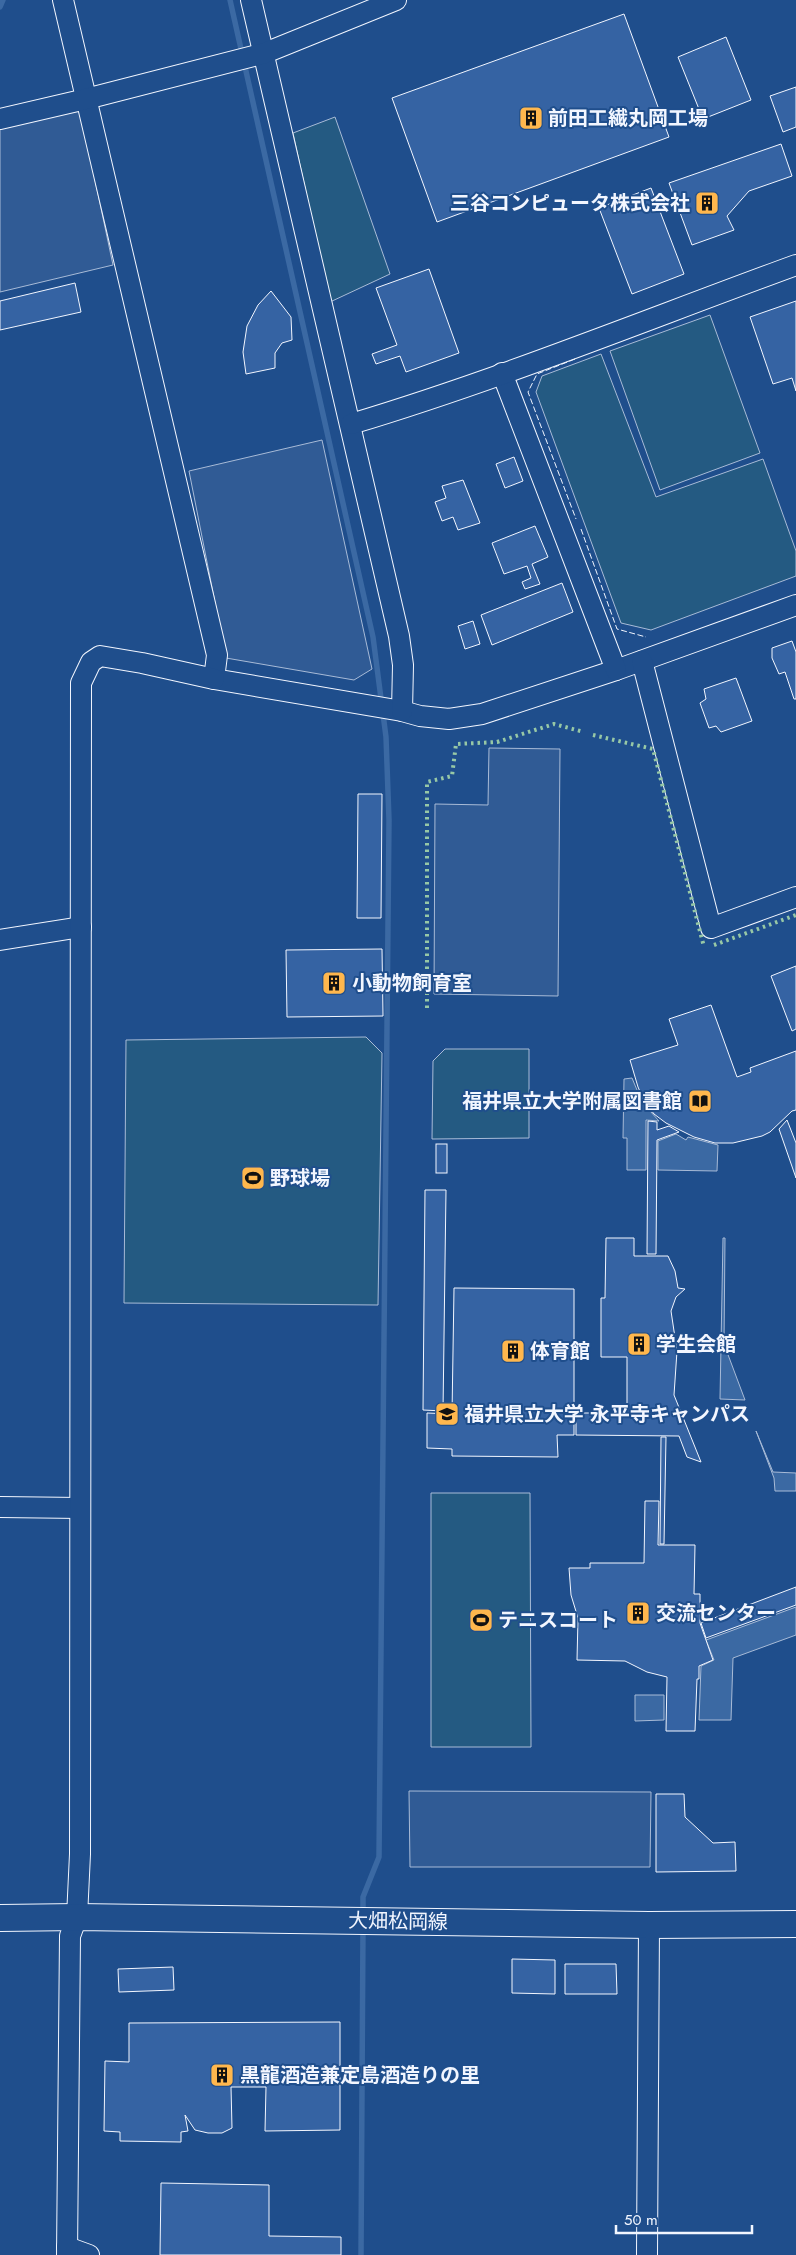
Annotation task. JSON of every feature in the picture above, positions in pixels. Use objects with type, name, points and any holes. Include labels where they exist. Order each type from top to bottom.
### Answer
[{"type":"main road","name":"大畑松岡線","points":[[0,1918],[78,1917],[649,1925],[796,1924]]},
{"type":"street","points":[[63,0],[217,655],[214,679]]},
{"type":"street","points":[[251,0],[265,53],[399,636],[403,665],[402,711]]},
{"type":"street","points":[[0,119],[86,100],[265,53],[396,0]]},
{"type":"street","points":[[351,424],[502,373],[796,265]]},
{"type":"street","points":[[502,373],[616,670]]},
{"type":"street","points":[[89,2255],[67,2251],[70,1936],[78,1917],[80,1854],[82,683],[91,662],[100,656],[115,657],[214,679],[402,711],[420,716],[448,719],[482,714],[642,661],[796,605]]},
{"type":"street","points":[[642,661],[711,928],[796,897]]},
{"type":"street","points":[[0,940],[81,927]]},
{"type":"street","points":[[0,1507],[80,1508]]},
{"type":"street","points":[[648,2255],[649,1925]]},
{"type":"shaded area","points":[[80,109],[113,265],[0,292],[0,126]]},
{"type":"shaded area","points":[[335,117],[390,274],[330,302],[293,133]]},
{"type":"shaded area","points":[[710,315],[760,453],[660,490],[610,351]]},
{"type":"shaded area","points":[[601,354],[656,497],[763,459],[796,551],[796,576],[651,630],[621,623],[536,392],[542,376]]},
{"type":"shaded area","points":[[322,440],[372,669],[354,680],[226,658],[189,471]]},
{"type":"shaded area","points":[[489,748],[560,749],[558,996],[434,994],[435,804],[488,805]]},
{"type":"shaded area","name":"野球場","points":[[366,1037],[382,1053],[378,1305],[124,1303],[126,1040]]},
{"type":"shaded area","points":[[445,1049],[529,1049],[529,1138],[432,1139],[433,1061]]},
{"type":"shaded area","points":[[632,1078],[642,1102],[659,1121],[646,1120],[646,1170],[627,1170],[627,1138],[623,1138],[624,1079]]},
{"type":"shaded area","points":[[676,1134],[686,1140],[688,1137],[718,1145],[717,1171],[658,1170],[658,1141]]},
{"type":"shaded area","points":[[723,1238],[725,1238],[724,1344],[745,1400],[720,1399]]},
{"type":"shaded area","points":[[756,1431],[773,1472],[796,1473],[796,1491],[775,1491],[774,1478]]},
{"type":"shaded area","name":"テニスコート","points":[[431,1493],[530,1493],[531,1747],[431,1747]]},
{"type":"shaded area","points":[[796,1607],[796,1635],[733,1658],[731,1720],[699,1720],[701,1666],[714,1660],[706,1640]]},
{"type":"shaded area","points":[[635,1695],[664,1695],[664,1720],[635,1721]]},
{"type":"shaded area","points":[[409,1791],[651,1792],[650,1867],[410,1867]]},
{"type":"building","name":"前田工繊丸岡工場","points":[[624,14],[669,137],[437,222],[392,98]]},
{"type":"building","points":[[726,37],[751,100],[703,119],[678,57]]},
{"type":"building","points":[[796,87],[796,127],[783,132],[770,96]]},
{"type":"building","name":"三谷コンピュータ株式会社","points":[[781,144],[792,176],[749,191],[727,216],[734,230],[692,245],[669,183]]},
{"type":"building","points":[[651,188],[684,274],[632,294],[599,208]]},
{"type":"building","points":[[429,269],[459,353],[406,372],[400,356],[376,364],[372,354],[397,345],[376,288]]},
{"type":"building","points":[[75,283],[81,312],[0,330],[0,301]]},
{"type":"building","points":[[271,291],[291,317],[292,340],[282,343],[275,353],[275,368],[246,374],[243,352],[247,326],[258,305]]},
{"type":"building","points":[[796,301],[796,391],[792,378],[773,384],[750,317]]},
{"type":"building","points":[[514,457],[523,481],[505,488],[496,464]]},
{"type":"building","points":[[463,480],[480,523],[458,530],[453,517],[442,521],[435,502],[446,498],[442,486]]},
{"type":"building","points":[[535,526],[548,557],[532,564],[540,584],[525,589],[522,582],[531,578],[527,566],[504,574],[492,543]]},
{"type":"building","points":[[562,583],[573,612],[492,645],[481,615]]},
{"type":"building","points":[[473,621],[480,644],[465,649],[458,626]]},
{"type":"building","points":[[792,641],[796,652],[796,699],[794,699],[785,672],[779,674],[772,658],[772,648]]},
{"type":"building","points":[[736,678],[752,721],[721,732],[716,726],[709,728],[700,703],[706,699],[704,689]]},
{"type":"building","points":[[358,794],[382,794],[381,918],[357,918]]},
{"type":"building","name":"小動物飼育室","points":[[382,949],[383,1016],[287,1017],[286,950]]},
{"type":"building","points":[[796,966],[796,1029],[792,1031],[771,976]]},
{"type":"building","name":"福井県立大学附属図書館","points":[[711,1005],[737,1077],[751,1072],[750,1068],[796,1051],[796,1110],[792,1111],[770,1132],[762,1136],[733,1143],[715,1143],[694,1137],[666,1123],[654,1114],[644,1101],[638,1087],[630,1060],[678,1045],[669,1019]]},
{"type":"building","points":[[787,1120],[796,1143],[796,1178],[779,1129]]},
{"type":"building","points":[[648,1121],[657,1122],[657,1130],[669,1126],[679,1132],[657,1140],[656,1254],[647,1254]]},
{"type":"building","points":[[436,1144],[447,1144],[447,1173],[436,1173]]},
{"type":"building","points":[[425,1190],[446,1190],[443,1411],[423,1410]]},
{"type":"building","name":"学生会館","points":[[606,1238],[634,1238],[634,1256],[668,1256],[675,1271],[678,1288],[685,1289],[676,1297],[671,1311],[677,1351],[674,1395],[701,1462],[687,1457],[679,1436],[576,1435],[576,1413],[627,1413],[627,1357],[601,1357],[601,1298],[605,1298]]},
{"type":"building","name":"体育館","points":[[454,1288],[574,1289],[574,1435],[557,1435],[558,1457],[452,1456],[452,1449],[427,1448],[427,1413],[452,1414]]},
{"type":"building","points":[[661,1437],[666,1437],[664,1544],[660,1544]]},
{"type":"building","name":"交流センター","points":[[645,1501],[659,1501],[658,1545],[695,1545],[694,1594],[700,1594],[700,1623],[713,1660],[699,1666],[695,1731],[666,1731],[667,1677],[647,1672],[625,1661],[577,1660],[578,1618],[571,1595],[569,1568],[590,1568],[590,1563],[644,1563]]},
{"type":"building","points":[[796,1587],[796,1605],[706,1638],[701,1623]]},
{"type":"building","points":[[656,1794],[684,1794],[685,1817],[713,1843],[735,1842],[736,1871],[656,1872]]},
{"type":"building","points":[[512,1959],[555,1960],[555,1994],[512,1993]]},
{"type":"building","points":[[565,1964],[616,1964],[617,1994],[565,1994]]},
{"type":"building","points":[[173,1967],[174,1990],[119,1992],[118,1969]]},
{"type":"building","name":"黒龍酒造兼定島酒造りの里","points":[[340,2022],[340,2130],[265,2131],[266,2087],[231,2087],[232,2128],[222,2133],[208,2133],[195,2130],[185,2115],[188,2131],[181,2132],[181,2142],[120,2141],[120,2132],[104,2131],[105,2061],[129,2062],[129,2023]]},
{"type":"building","points":[[161,2183],[269,2185],[269,2236],[341,2237],[341,2255],[160,2255]]},
{"type":"waterway","points":[[0,7],[3,0]]},
{"type":"waterway","points":[[230,0],[373,637],[386,737],[389,820],[379,1857],[363,1897],[363,1915]]},
{"type":"waterway","points":[[361,2255],[363,1927]]},
{"type":"hedge","points":[[427,1008],[427,782],[452,776],[456,744],[497,742],[554,724],[584,732]]},
{"type":"hedge","points":[[593,735],[653,749],[704,947]]},
{"type":"hedge","points":[[714,945],[796,915]]},
{"type":"fence","points":[[575,359],[537,374],[528,392],[576,519]]},
{"type":"fence","points":[[581,529],[617,629],[646,637]]},
{"type":"place","name":"前田工繊丸岡工場","points":[[531,118]]},
{"type":"place","name":"三谷コンピュータ株式会社","points":[[707,203]]},
{"type":"place","name":"小動物飼育室","points":[[334,983]]},
{"type":"place","name":"福井県立大学附属図書館","points":[[700,1101]]},
{"type":"place","name":"野球場","points":[[253,1178]]},
{"type":"place","name":"学生会館","points":[[639,1344]]},
{"type":"place","name":"体育館","points":[[513,1351]]},
{"type":"place","name":"福井県立大学 永平寺キャンパス","points":[[447,1414]]},
{"type":"place","name":"交流センター","points":[[638,1613]]},
{"type":"place","name":"テニスコート","points":[[481,1620]]},
{"type":"place","name":"黒龍酒造兼定島酒造りの里","points":[[222,2075]]}]
